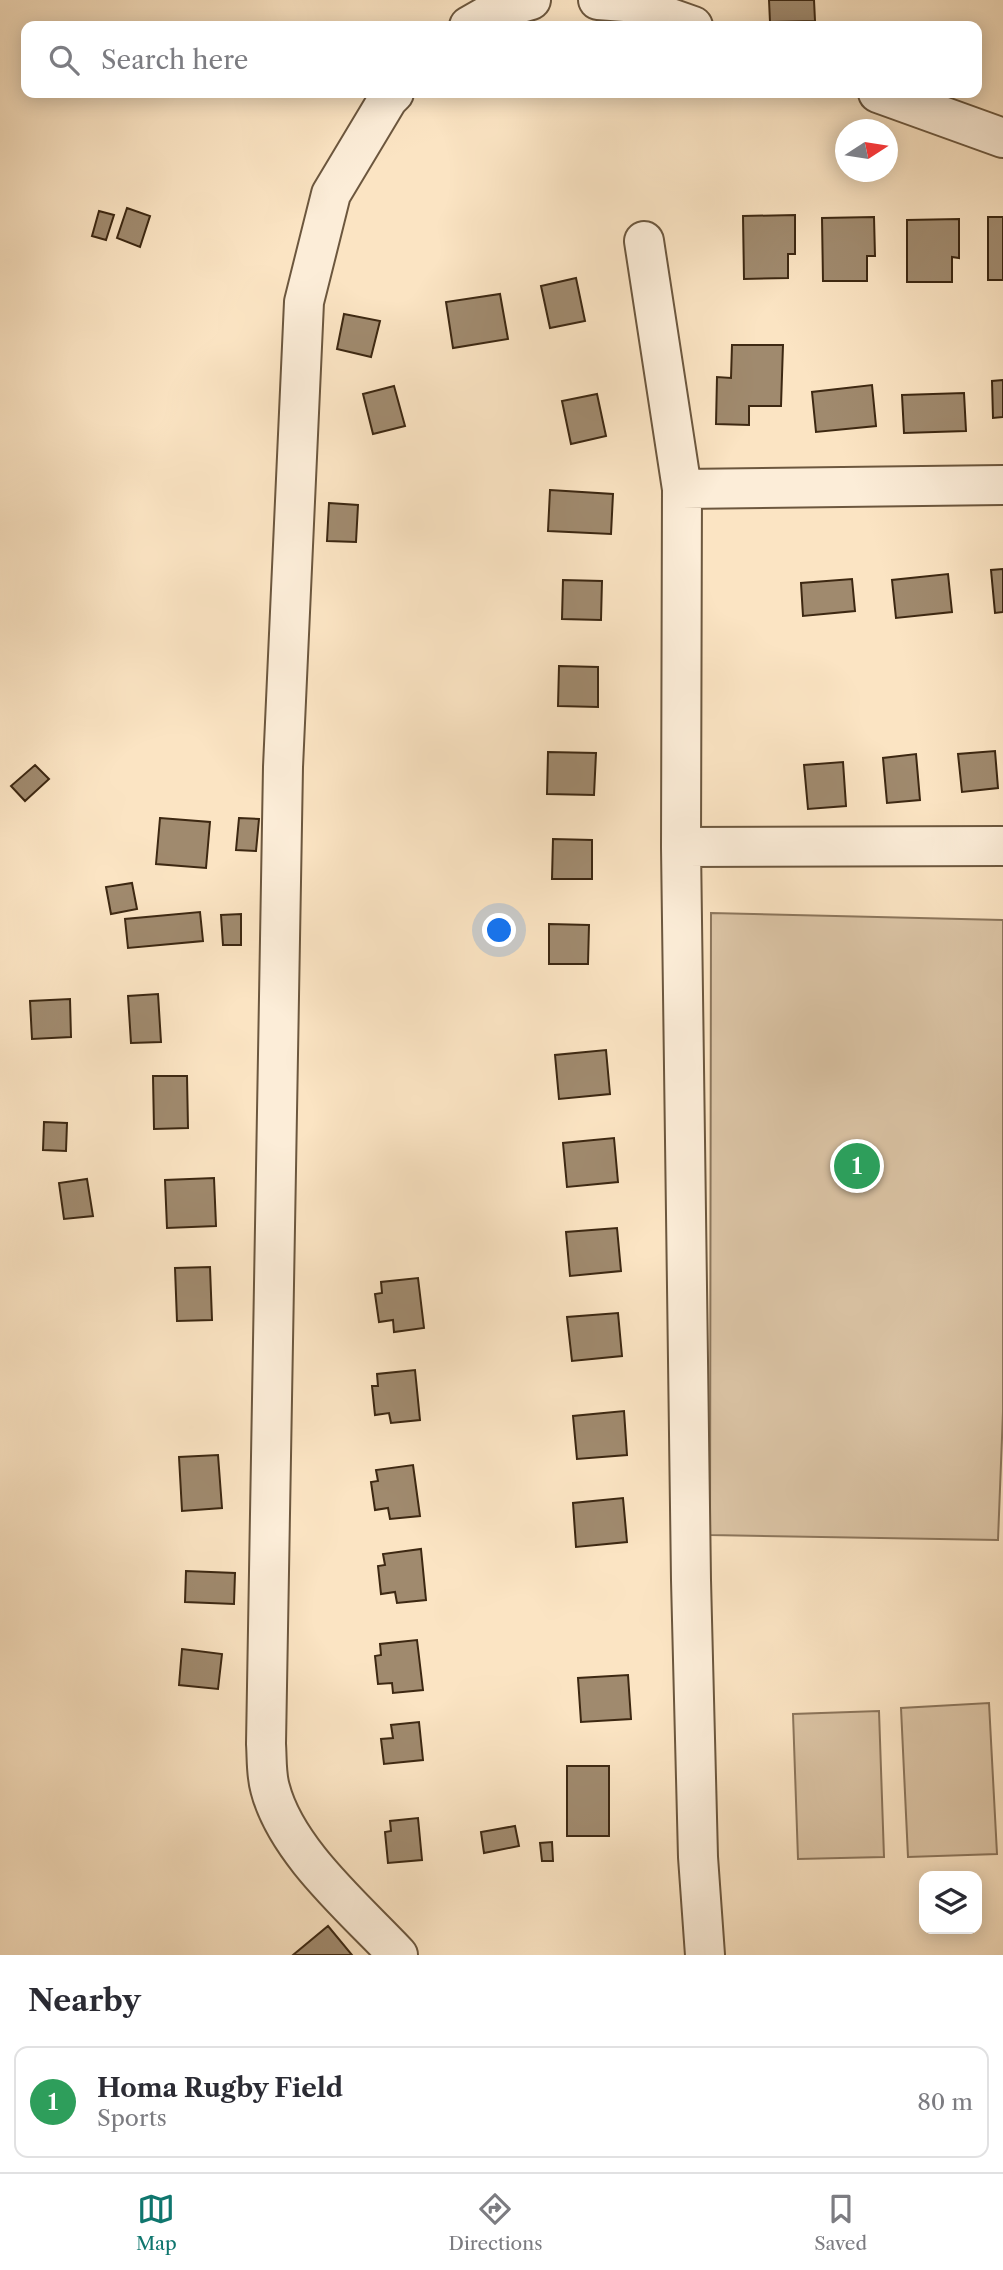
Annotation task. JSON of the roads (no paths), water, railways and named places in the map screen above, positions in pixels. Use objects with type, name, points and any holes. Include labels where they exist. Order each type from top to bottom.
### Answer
[{"type":"street","points":[[478,21],[497,10],[531,0]]},
{"type":"street","points":[[598,0],[625,2],[679,21]]},
{"type":"street","points":[[389,98],[331,194],[304,302],[283,767],[266,1744],[269,1786],[281,1818],[310,1861],[398,1955]]},
{"type":"street","points":[[892,98],[1003,138]]},
{"type":"street","points":[[644,241],[682,489],[681,847],[691,1580],[698,1857],[705,1955]]},
{"type":"street","points":[[682,489],[1003,485]]},
{"type":"street","points":[[681,847],[1003,846]]},
{"type":"place","name":"Homa Rugby Field","points":[[857,1166]]}]
